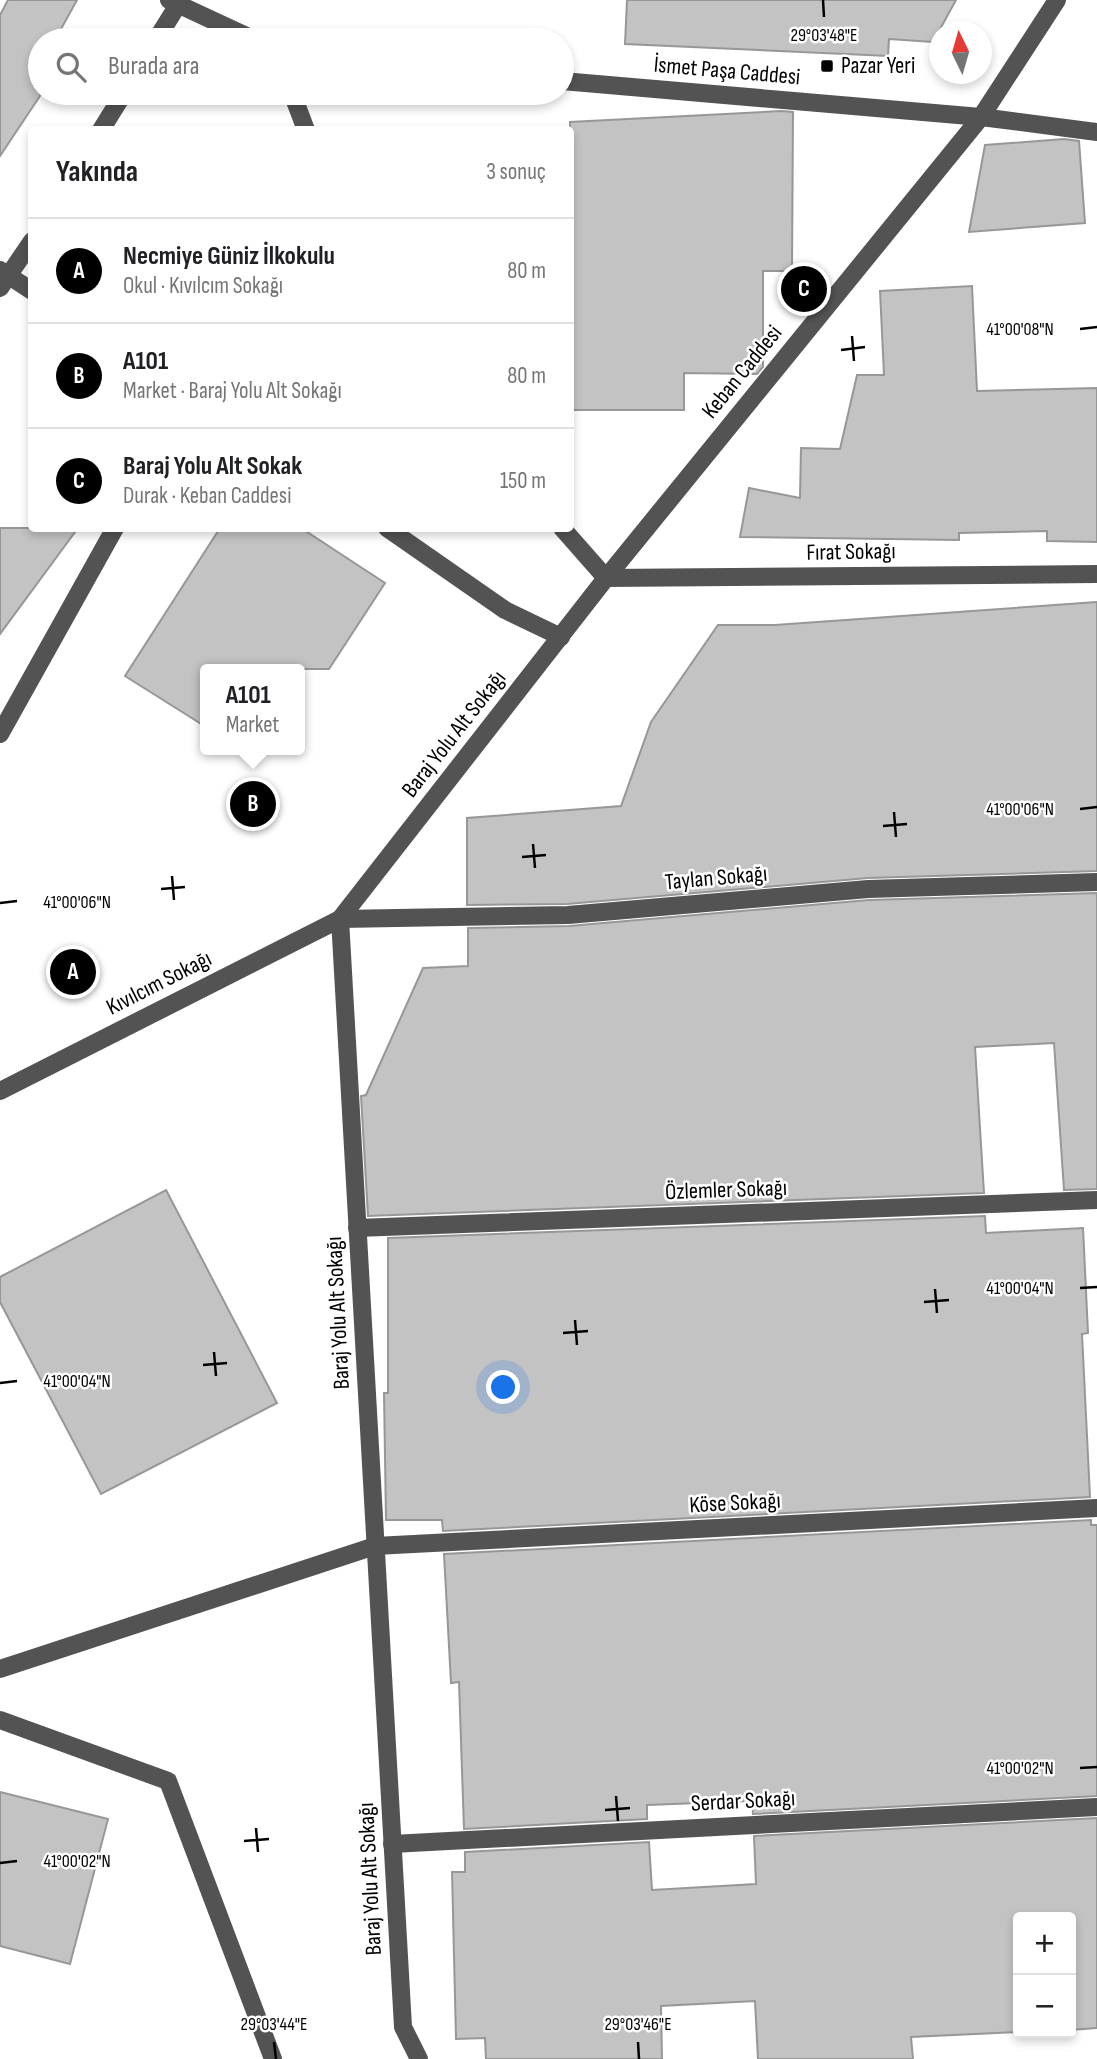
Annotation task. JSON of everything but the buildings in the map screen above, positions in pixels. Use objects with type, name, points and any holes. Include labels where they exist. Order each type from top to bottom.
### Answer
[{"type":"street","name":"Keban Caddesi","points":[[561,637],[981,117],[1057,0]]},
{"type":"street","points":[[162,28],[176,2],[230,28]]},
{"type":"street","name":"İsmet Paşa Caddesi","points":[[574,82],[981,117],[1097,132]]},
{"type":"street","points":[[103,126],[117,105]]},
{"type":"street","points":[[297,105],[304,126]]},
{"type":"street","points":[[28,246],[3,278],[28,289]]},
{"type":"street","points":[[0,734],[113,532]]},
{"type":"street","points":[[393,532],[505,610],[561,637]]},
{"type":"street","points":[[566,532],[606,578]]},
{"type":"street","name":"Fırat Sokağı","points":[[606,578],[1097,574]]},
{"type":"street","name":"Baraj Yolu Alt Sokağı","points":[[419,2059],[403,2027],[340,919],[561,637]]},
{"type":"street","name":"Taylan Sokağı","points":[[340,919],[568,915],[868,889],[1097,882]]},
{"type":"street","name":"Kıvılcım Sokağı","points":[[0,1091],[340,919]]},
{"type":"street","name":"Özlemler Sokağı","points":[[357,1228],[1097,1200]]},
{"type":"street","name":"Köse Sokağı","points":[[0,1669],[375,1546],[1097,1508]]},
{"type":"street","points":[[0,1720],[168,1781],[273,2059]]},
{"type":"street","name":"Serdar Sokağı","points":[[392,1844],[1097,1807]]},
{"type":"place","name":"Pazar Yeri","points":[[827,66]]},
{"type":"place","name":"Baraj Yolu Alt Sokak","points":[[804,289]]},
{"type":"place","name":"A101","points":[[253,804]]},
{"type":"place","name":"Necmiye Güniz İlkokulu","points":[[73,972]]}]
